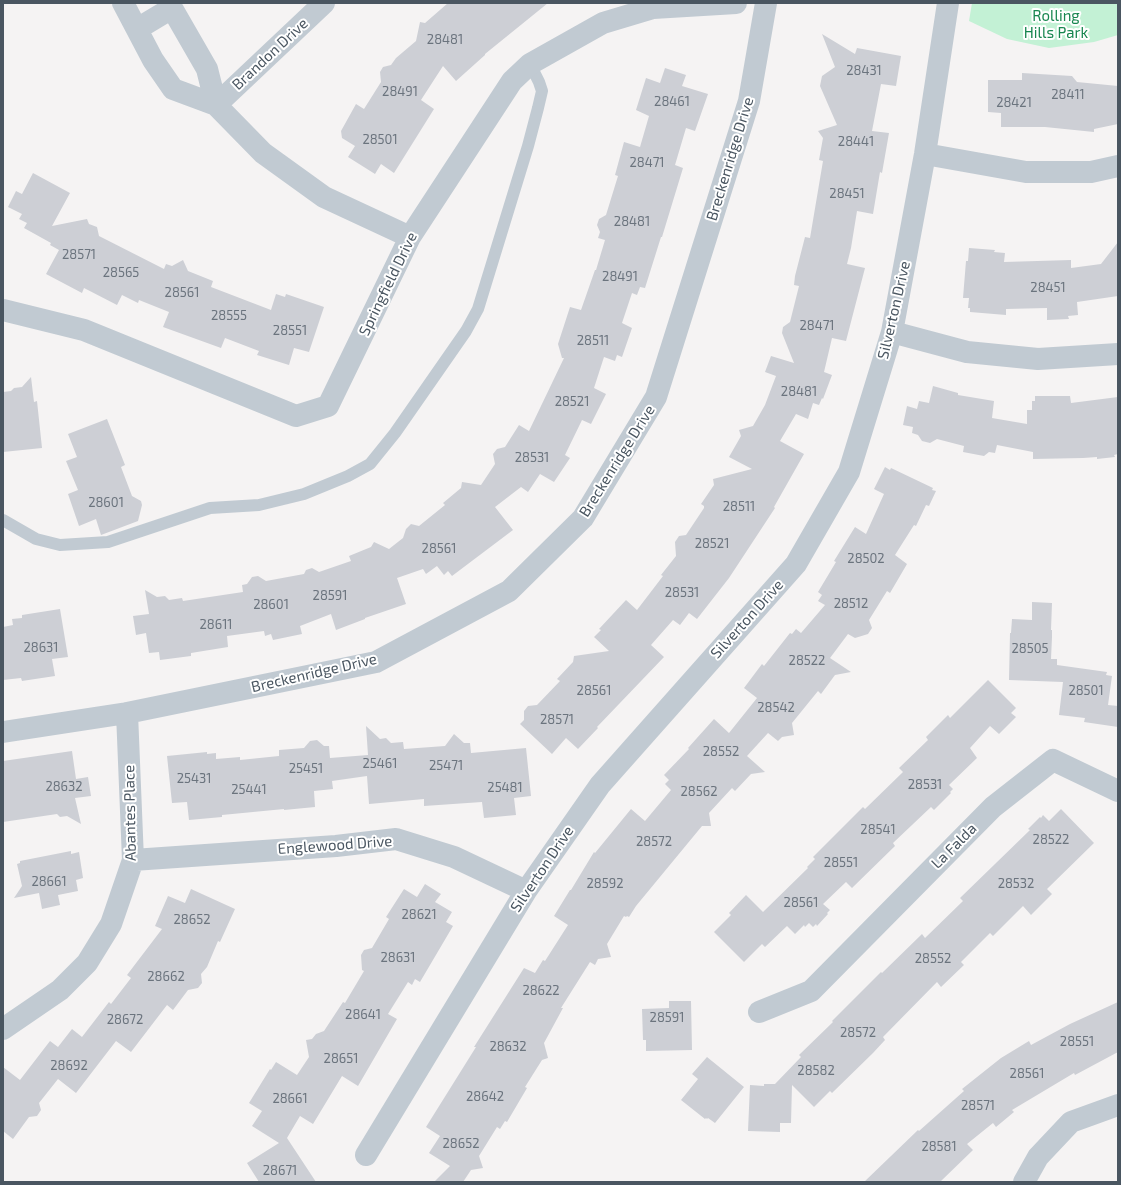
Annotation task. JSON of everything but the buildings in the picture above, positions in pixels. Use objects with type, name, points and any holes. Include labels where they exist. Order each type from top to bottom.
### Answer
[{"type":"street","points":[[123,3],[153,60],[173,88],[216,105],[263,153],[324,197],[410,237]]},
{"type":"street","name":"Brandon Drive","points":[[216,105],[324,3]]},
{"type":"street","name":"Springfield Drive","points":[[3,310],[84,330],[296,416],[328,406],[410,237],[512,81],[530,64],[603,24],[653,8],[736,3]]},
{"type":"street","name":"Breckenridge Drive","points":[[3,732],[127,713],[376,662],[508,591],[583,518],[656,397],[749,101],[766,3]]},
{"type":"street","name":"Silverton Drive","points":[[366,1155],[526,891],[600,785],[796,564],[849,472],[892,332],[925,154],[948,3]]},
{"type":"street","points":[[137,29],[170,6],[207,69],[216,105]]},
{"type":"street","points":[[925,154],[1026,172],[1091,172],[1118,166]]},
{"type":"street","points":[[892,332],[966,352],[1038,359],[1118,354]]},
{"type":"street","name":"Abantes Place","points":[[3,1029],[60,990],[88,963],[111,924],[133,860],[127,713]]},
{"type":"street","name":"La Falda","points":[[759,1012],[811,991],[993,807],[1053,760],[1118,791]]},
{"type":"street","name":"Englewood Drive","points":[[133,860],[336,846],[396,839],[454,857],[526,891]]},
{"type":"street","points":[[1024,1182],[1038,1157],[1071,1122],[1118,1105]]},
{"type":"lane","points":[[3,520],[36,539],[60,545],[108,542],[210,508],[259,505],[304,494],[348,476],[370,464],[396,433],[466,332],[478,309],[519,176],[542,91],[530,64]]},
{"type":"green space","name":"Rolling Hills Park","points":[[972,3],[1118,3],[1118,35],[1094,42],[1049,48],[1007,39],[969,21]]}]
